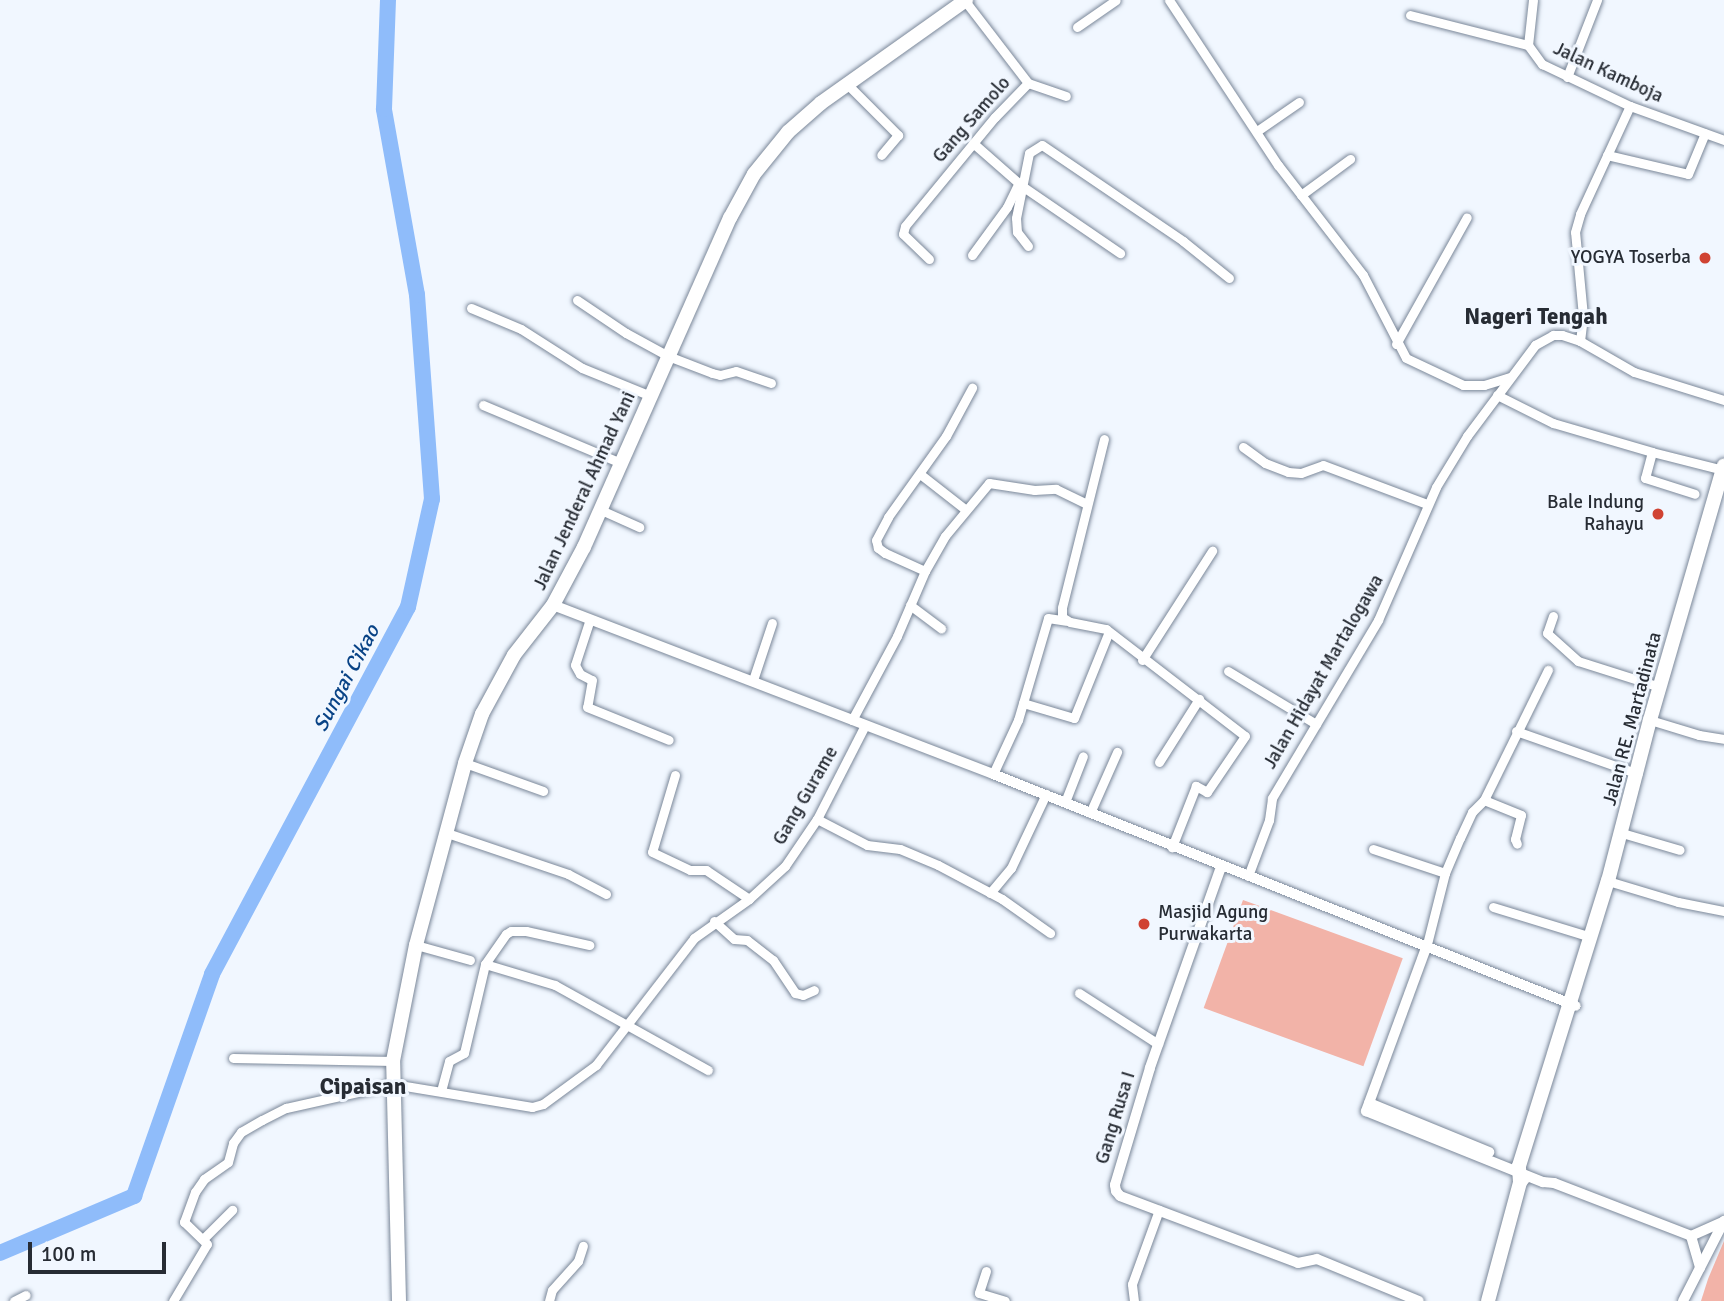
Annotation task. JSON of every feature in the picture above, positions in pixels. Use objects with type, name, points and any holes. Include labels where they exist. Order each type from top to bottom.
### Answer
[{"type":"highway","name":"Jalan Jenderal Ahmad Yani","points":[[400,1301],[393,1061],[416,945],[465,763],[492,695],[514,655],[553,605],[601,510],[668,356],[754,174],[788,132],[846,83],[966,0]]},
{"type":"highway","name":"Jalan RE. Martadinata","points":[[1488,1301],[1723,468]]},
{"type":"street","name":"Gang Samolo","points":[[929,259],[903,234],[903,230],[973,143],[1028,83],[966,0]]},
{"type":"street","points":[[1077,27],[1116,0]]},
{"type":"street","points":[[1169,0],[1301,195],[1363,275],[1396,344],[1406,358],[1463,385],[1484,385],[1512,376]]},
{"type":"street","name":"Jalan Kamboja","points":[[1533,0],[1528,45],[1542,64],[1630,106],[1724,140]]},
{"type":"street","points":[[1567,76],[1597,0]]},
{"type":"street","points":[[1410,15],[1528,45]]},
{"type":"street","points":[[846,83],[898,135],[881,155]]},
{"type":"street","points":[[1028,83],[1066,96]]},
{"type":"street","points":[[1257,131],[1299,102]]},
{"type":"street","points":[[1580,341],[1583,316],[1575,232],[1580,214],[1630,106]]},
{"type":"street","points":[[1607,155],[1688,174],[1705,133]]},
{"type":"street","points":[[973,143],[1020,185],[1120,253]]},
{"type":"street","points":[[1028,246],[1016,226],[1020,185],[1029,153],[1042,145],[1051,148],[1183,241],[1229,278]]},
{"type":"street","points":[[1301,195],[1350,159]]},
{"type":"street","points":[[972,255],[1020,185]]},
{"type":"street","points":[[1396,344],[1467,217]]},
{"type":"street","points":[[577,300],[626,333],[668,356],[720,375],[736,371],[771,383]]},
{"type":"street","points":[[471,308],[521,329],[582,368],[651,396]]},
{"type":"street","name":"Jalan Hidayat Martalogawa","points":[[1248,876],[1269,820],[1272,798],[1388,601],[1427,504],[1467,436],[1535,345],[1546,337],[1563,335],[1580,341],[1634,372],[1724,400]]},
{"type":"street","points":[[925,571],[885,553],[878,548],[876,540],[888,517],[962,410],[971,388]]},
{"type":"street","points":[[1497,395],[1553,423],[1652,452],[1723,468]]},
{"type":"street","points":[[483,405],[621,463]]},
{"type":"street","points":[[1066,621],[1062,608],[1104,439]]},
{"type":"street","points":[[1243,447],[1265,463],[1288,472],[1301,473],[1323,465],[1427,504]]},
{"type":"street","points":[[1652,452],[1644,478],[1695,494]]},
{"type":"street","points":[[920,474],[966,510]]},
{"type":"street","points":[[852,720],[897,636],[925,571],[945,536],[989,483],[1034,490],[1056,489],[1087,504]]},
{"type":"street","points":[[601,510],[639,527]]},
{"type":"street","points":[[1142,660],[1212,551]]},
{"type":"street","points":[[553,605],[1046,794],[1221,867],[1572,1004]]},
{"type":"street","points":[[910,606],[941,628]]},
{"type":"street","points":[[1553,616],[1547,633],[1578,661],[1660,687]]},
{"type":"street","points":[[993,774],[1023,703],[1048,618],[1100,626],[1245,736],[1207,792],[1196,786],[1172,847]]},
{"type":"street","points":[[590,619],[575,665],[580,674],[592,680],[587,707],[669,740]]},
{"type":"street","points":[[753,680],[772,623]]},
{"type":"street","points":[[1023,703],[1074,718],[1108,634]]},
{"type":"street","points":[[1548,670],[1484,800],[1472,812],[1445,873],[1426,948],[1368,1107],[1446,1137],[1522,1173],[1691,1236],[1723,1221]]},
{"type":"street","points":[[1228,671],[1316,724]]},
{"type":"street","points":[[1159,762],[1199,699]]},
{"type":"street","points":[[1650,720],[1699,735],[1724,739]]},
{"type":"street","name":"Gang Gurame","points":[[393,1084],[526,1107],[543,1104],[596,1065],[630,1025],[694,938],[714,921],[749,899],[786,866],[817,819],[865,725]]},
{"type":"street","points":[[1516,731],[1638,774]]},
{"type":"street","points":[[1090,813],[1116,752]]},
{"type":"street","points":[[1065,802],[1083,756]]},
{"type":"street","points":[[465,763],[544,791]]},
{"type":"street","points":[[675,775],[652,852],[690,870],[706,870],[749,899]]},
{"type":"street","points":[[990,893],[1011,868],[1046,794]]},
{"type":"street","points":[[1484,800],[1521,815],[1515,839],[1517,844]]},
{"type":"street","points":[[817,819],[867,845],[900,849],[938,865],[990,893],[1050,933]]},
{"type":"street","points":[[1622,832],[1681,850]]},
{"type":"street","points":[[447,833],[558,871],[606,894]]},
{"type":"street","points":[[1373,849],[1445,873]]},
{"type":"street","name":"Gang Rusa I","points":[[1221,867],[1158,1044],[1115,1185],[1120,1196],[1298,1263],[1317,1259],[1419,1301]]},
{"type":"street","points":[[1608,881],[1678,902],[1724,911]]},
{"type":"street","points":[[1493,907],[1591,937]]},
{"type":"street","points":[[714,921],[734,939],[747,940],[773,960],[795,993],[803,995],[814,990]]},
{"type":"street","points":[[441,1091],[449,1061],[464,1053],[485,964],[511,931],[526,931],[589,946]]},
{"type":"street","points":[[416,945],[470,961]]},
{"type":"street","points":[[485,964],[555,985],[708,1070]]},
{"type":"street","points":[[1079,993],[1158,1044]]},
{"type":"street","points":[[233,1058],[393,1061]]},
{"type":"street","points":[[173,1301],[207,1244],[204,1238],[186,1225],[184,1217],[204,1179],[230,1159],[233,1143],[241,1132],[286,1108],[393,1084]]},
{"type":"street","points":[[204,1238],[232,1210]]},
{"type":"street","points":[[1134,1301],[1132,1284],[1160,1210]]},
{"type":"street","points":[[1683,1301],[1723,1221]]},
{"type":"street","points":[[1691,1236],[1700,1268]]},
{"type":"street","points":[[549,1301],[552,1290],[578,1261],[583,1246]]},
{"type":"street","points":[[986,1271],[979,1293],[1005,1301]]},
{"type":"street","points":[[14,1301],[26,1295]]},
{"type":"shaded area","points":[[1243,900],[1403,958],[1363,1066],[1204,1008]]},
{"type":"shaded area","points":[[1724,1241],[1724,1301],[1701,1301],[1708,1279]]},
{"type":"waterway","name":"Sungai Cikao","points":[[0,1253],[134,1196],[212,974],[408,607],[432,499],[417,295],[384,109],[388,0]]},
{"type":"place","name":"YOGYA Toserba","points":[[1705,258]]},
{"type":"place","name":"Bale Indung Rahayu","points":[[1658,514]]},
{"type":"place","name":"Masjid Agung Purwakarta","points":[[1144,924]]},
{"type":"district","name":"Nageri Tengah","points":[[1536,317]]},
{"type":"district","name":"Cipaisan","points":[[363,1087]]}]
